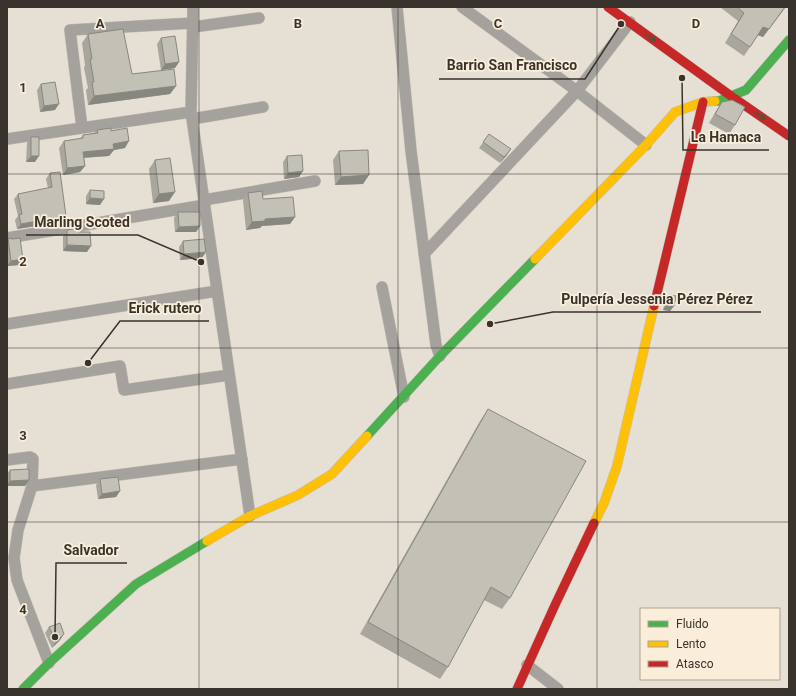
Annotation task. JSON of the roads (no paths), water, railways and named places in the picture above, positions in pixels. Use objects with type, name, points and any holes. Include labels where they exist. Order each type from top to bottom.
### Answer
[{"type":"main road","points":[[608,7],[789,136]]},
{"type":"main road","points":[[23,689],[49,663],[136,584],[250,516],[298,495],[332,474],[440,356],[646,145],[675,112],[704,102],[719,101],[746,90],[789,40]]},
{"type":"main road","points":[[517,689],[604,503],[617,466],[661,274],[704,102]]},
{"type":"street","points":[[193,7],[191,116],[250,516]]},
{"type":"street","points":[[397,7],[411,151],[436,345],[440,356]]},
{"type":"street","points":[[462,7],[577,91],[646,145]]},
{"type":"street","points":[[82,128],[70,30],[193,25],[259,18]]},
{"type":"street","points":[[424,254],[577,91],[630,22]]},
{"type":"street","points":[[7,139],[82,128],[263,107]]},
{"type":"street","points":[[7,238],[315,181]]},
{"type":"street","points":[[382,286],[404,397]]},
{"type":"street","points":[[7,324],[217,291]]},
{"type":"street","points":[[7,384],[120,366],[124,390],[229,375]]},
{"type":"street","points":[[7,460],[32,458],[32,486],[18,530],[14,558],[17,580],[49,663]]},
{"type":"street","points":[[32,486],[242,458]]},
{"type":"street","points":[[527,665],[558,689]]},
{"type":"place","name":"Barrio San Francisco","points":[[621,24]]},
{"type":"place","name":"La Hamaca","points":[[682,78]]},
{"type":"place","name":"Marling Scoted","points":[[201,262]]},
{"type":"place","name":"Pulpería Jessenia Pérez Pérez","points":[[490,324]]},
{"type":"place","name":"Erick rutero","points":[[88,363]]},
{"type":"place","name":"Salvador","points":[[55,637]]}]
